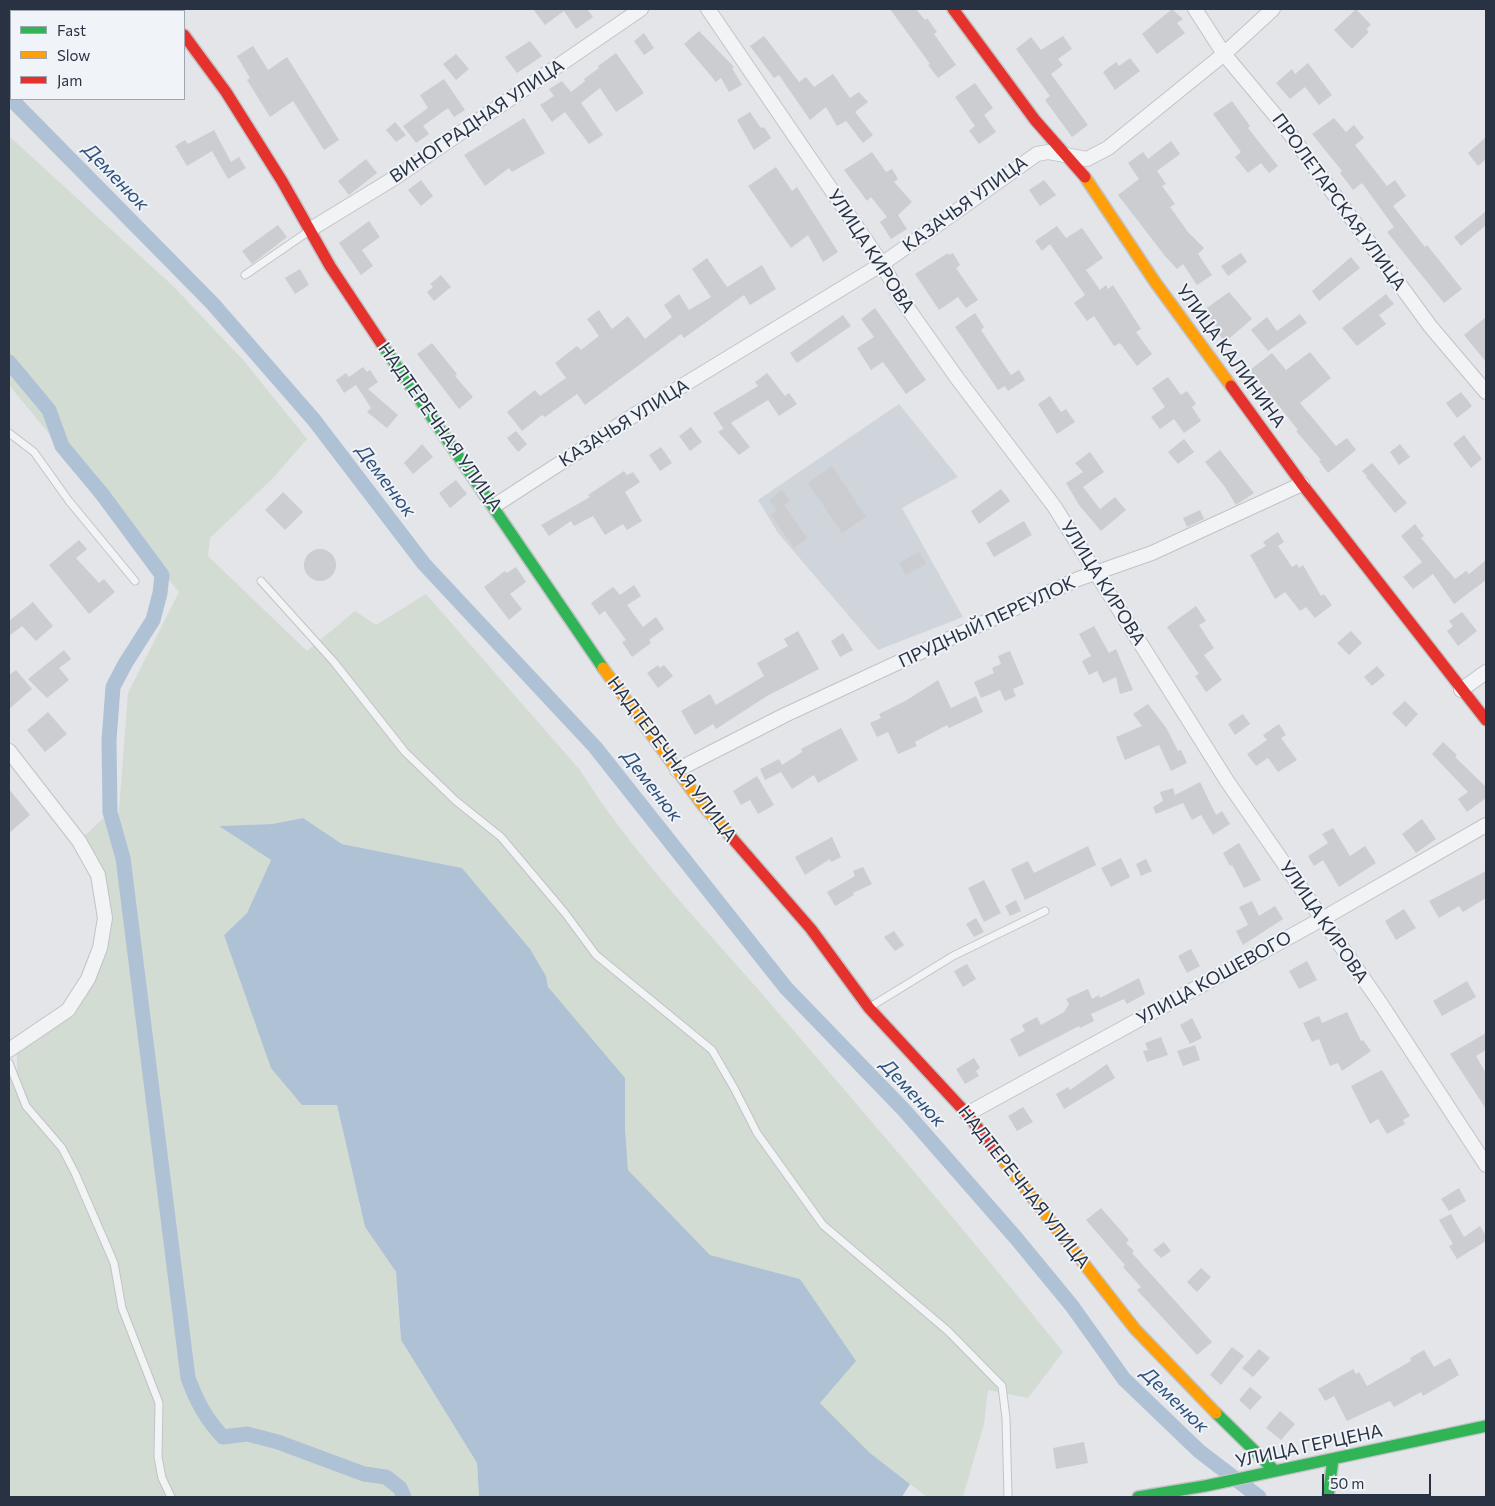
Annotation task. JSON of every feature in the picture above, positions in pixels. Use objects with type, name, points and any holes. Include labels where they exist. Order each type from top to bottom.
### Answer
[{"type":"street","name":"ВИНОГРАДНАЯ УЛИЦА","points":[[311,229],[396,177],[641,9]]},
{"type":"street","name":"УЛИЦА КИРОВА","points":[[708,9],[882,264],[904,304],[957,378],[1054,506],[1227,781],[1322,918],[1486,1165]]},
{"type":"street","name":"УЛИЦА КАЛИНИНА","points":[[953,9],[1035,120],[1086,178],[1155,282],[1302,484],[1461,690],[1484,714]]},
{"type":"street","name":"ПРОЛЕТАРСКАЯ УЛИЦА","points":[[1194,9],[1224,54],[1286,127],[1430,326],[1486,392]]},
{"type":"street","name":"КАЗАЧЬЯ УЛИЦА","points":[[494,506],[636,414],[882,264],[1026,160],[1037,154],[1048,152],[1087,159],[1108,148],[1224,54],[1273,9]]},
{"type":"street","name":"НАДТЕРЕЧНАЯ УЛИЦА","points":[[185,36],[226,92],[311,229],[330,266],[443,436],[494,506],[630,708],[701,803],[811,929],[869,1008],[967,1114],[1135,1329],[1250,1449],[1275,1471]]},
{"type":"street","name":"ПРУДНЫЙ ПЕРЕУЛОК","points":[[676,770],[785,715],[1078,579],[1097,574],[1152,553],[1302,484]]},
{"type":"street","points":[[1461,690],[1486,672]]},
{"type":"street","points":[[9,751],[79,841],[98,875],[105,918],[100,948],[88,979],[68,1010],[9,1050]]},
{"type":"street","name":"УЛИЦА КОШЕВОГО","points":[[967,1114],[1486,825]]},
{"type":"street","name":"УЛИЦА ГЕРЦЕНА","points":[[1138,1497],[1250,1477],[1486,1426]]},
{"type":"street","points":[[1328,1497],[1333,1459]]},
{"type":"lane","points":[[245,275],[311,229]]},
{"type":"lane","points":[[9,432],[34,452],[69,501],[135,581]]},
{"type":"lane","points":[[261,581],[334,662],[405,752],[456,801],[501,837],[565,913],[596,955],[712,1050],[757,1133],[823,1225],[948,1331],[1002,1386],[1006,1418],[1008,1497]]},
{"type":"lane","points":[[869,1008],[953,956],[1044,912]]},
{"type":"lane","points":[[9,1063],[26,1106],[62,1148],[71,1165],[114,1263],[122,1308],[160,1403],[158,1457],[162,1478],[170,1497]]},
{"type":"shaded area","points":[[9,136],[174,287],[244,361],[307,439],[274,477],[210,538],[208,556],[307,651],[355,611],[376,625],[426,594],[580,770],[620,828],[664,882],[912,1168],[1063,1352],[1028,1398],[988,1390],[984,1424],[963,1497],[927,1497],[870,1453],[820,1403],[800,1279],[710,1255],[628,1170],[625,1128],[548,987],[546,976],[462,868],[342,844],[303,818],[272,824],[220,826],[271,860],[247,913],[224,935],[302,1105],[337,1105],[365,1227],[396,1272],[401,1340],[477,1463],[479,1497],[9,1497],[9,1063],[17,1084],[17,1045],[68,1010],[100,948],[98,875],[79,841],[110,812],[117,836],[128,693],[179,592],[9,385]]},
{"type":"shaded area","points":[[899,404],[958,477],[902,508],[963,617],[878,650],[778,533],[758,500]]},
{"type":"water","points":[[303,818],[342,844],[462,868],[530,949],[546,976],[548,987],[625,1078],[625,1128],[628,1170],[710,1255],[800,1279],[856,1361],[820,1403],[870,1453],[910,1484],[902,1497],[479,1497],[477,1463],[401,1340],[396,1272],[365,1227],[337,1105],[302,1105],[271,1068],[224,935],[247,913],[271,860],[219,826],[272,824]]},
{"type":"building","points":[[533,9],[587,9],[593,17],[576,29],[564,11],[545,25]]},
{"type":"building","points":[[890,9],[916,9],[925,20],[927,18],[937,32],[934,34],[956,65],[938,78]]},
{"type":"building","points":[[1172,9],[1183,19],[1177,23],[1185,33],[1157,54],[1142,34]]},
{"type":"building","points":[[1356,9],[1371,25],[1366,29],[1369,32],[1352,49],[1334,30]]},
{"type":"building","points":[[699,31],[734,67],[732,68],[742,85],[729,92],[721,78],[716,82],[684,44]]},
{"type":"building","points":[[644,33],[654,48],[644,55],[634,41]]},
{"type":"building","points":[[764,36],[799,82],[806,77],[814,87],[833,74],[850,98],[859,92],[868,102],[855,112],[873,135],[863,143],[846,121],[837,126],[826,107],[810,120],[779,75],[774,78],[750,46]]},
{"type":"building","points":[[1063,36],[1072,49],[1058,59],[1063,65],[1051,74],[1088,125],[1072,137],[1045,100],[1050,96],[1016,49],[1031,37],[1041,50]]},
{"type":"building","points":[[530,41],[542,56],[517,73],[505,57]]},
{"type":"building","points":[[253,46],[268,70],[287,57],[339,140],[324,150],[293,101],[270,117],[247,80],[250,78],[237,56]]},
{"type":"building","points":[[616,53],[644,93],[616,112],[600,88],[581,103],[603,135],[589,144],[565,112],[552,122],[540,105],[554,96],[549,89],[562,81],[571,92],[599,68],[598,66]]},
{"type":"building","points":[[456,54],[469,69],[456,80],[443,64]]},
{"type":"building","points":[[1130,58],[1140,71],[1115,90],[1103,72],[1116,62],[1119,66]]},
{"type":"building","points":[[1308,63],[1332,95],[1319,105],[1305,87],[1290,99],[1276,83],[1292,69],[1295,74]]},
{"type":"building","points":[[444,79],[465,110],[454,117],[448,108],[423,126],[429,134],[416,143],[403,126],[428,108],[420,95]]},
{"type":"building","points":[[975,83],[993,108],[984,115],[996,132],[979,144],[969,131],[975,126],[955,97]]},
{"type":"building","points":[[1232,101],[1250,126],[1248,128],[1278,166],[1269,173],[1261,163],[1248,173],[1235,157],[1241,152],[1213,114]]},
{"type":"building","points":[[750,112],[771,138],[754,150],[737,120]]},
{"type":"building","points":[[524,118],[545,153],[512,172],[509,168],[485,186],[464,155]]},
{"type":"building","points":[[1334,118],[1346,132],[1354,125],[1364,138],[1355,145],[1387,186],[1395,180],[1406,196],[1393,206],[1425,247],[1427,245],[1462,289],[1444,303],[1387,232],[1394,227],[1362,183],[1353,190],[1340,173],[1342,171],[1312,134]]},
{"type":"building","points":[[395,122],[406,135],[396,142],[386,130]]},
{"type":"building","points":[[214,130],[231,162],[239,157],[246,168],[228,179],[212,151],[187,166],[175,146],[185,140],[188,144]]},
{"type":"building","points":[[1486,137],[1486,159],[1478,166],[1468,153]]},
{"type":"building","points":[[1171,141],[1180,154],[1157,171],[1166,184],[1162,186],[1175,204],[1170,207],[1188,232],[1204,248],[1198,254],[1212,275],[1197,285],[1183,264],[1177,269],[1165,256],[1118,195],[1139,179],[1128,163],[1143,152],[1148,159]]},
{"type":"building","points":[[872,152],[886,172],[892,169],[898,179],[894,182],[912,202],[898,215],[907,229],[891,239],[880,222],[887,217],[871,197],[867,201],[844,170]]},
{"type":"building","points":[[366,159],[377,173],[349,195],[338,181]]},
{"type":"building","points":[[776,167],[792,191],[797,187],[838,252],[823,262],[808,235],[791,248],[748,186]]},
{"type":"building","points":[[421,180],[433,196],[421,206],[408,190]]},
{"type":"building","points":[[1044,180],[1056,195],[1040,206],[1029,190]]},
{"type":"building","points":[[1485,212],[1486,225],[1461,246],[1454,237]]},
{"type":"building","points":[[369,221],[380,237],[362,250],[373,266],[361,275],[339,243]]},
{"type":"building","points":[[278,225],[287,237],[252,264],[242,251]]},
{"type":"building","points":[[1057,226],[1066,238],[1082,228],[1103,258],[1086,270],[1100,290],[1106,285],[1108,289],[1113,285],[1141,329],[1136,332],[1152,354],[1137,366],[1120,343],[1114,346],[1094,316],[1087,321],[1074,303],[1085,295],[1050,244],[1042,251],[1035,241]]},
{"type":"building","points":[[948,253],[949,255],[953,253],[960,265],[956,268],[978,300],[966,308],[958,297],[939,310],[915,274]]},
{"type":"building","points":[[1241,253],[1247,262],[1228,276],[1221,266]]},
{"type":"building","points":[[1351,257],[1360,268],[1319,301],[1312,291]]},
{"type":"building","points":[[707,258],[727,287],[762,265],[776,289],[750,305],[744,295],[684,338],[681,334],[585,405],[577,394],[545,417],[542,415],[522,431],[507,412],[535,390],[540,396],[566,378],[555,363],[577,346],[581,350],[599,336],[587,319],[599,310],[612,329],[628,316],[645,339],[672,317],[664,305],[679,294],[689,310],[711,297],[692,269]]},
{"type":"building","points":[[300,269],[309,285],[295,294],[285,278]]},
{"type":"building","points":[[441,275],[451,287],[434,301],[427,292],[433,287],[430,284]]},
{"type":"building","points":[[1229,292],[1252,319],[1225,342],[1217,332],[1219,330],[1204,310]]},
{"type":"building","points":[[1386,294],[1394,304],[1379,315],[1386,324],[1357,346],[1342,328]]},
{"type":"building","points":[[875,308],[926,380],[906,394],[883,362],[871,370],[857,348],[874,337],[861,319]]},
{"type":"building","points":[[975,313],[984,327],[981,330],[1011,375],[1019,370],[1025,380],[1008,391],[1005,386],[998,390],[955,327]]},
{"type":"building","points":[[1300,314],[1307,323],[1268,351],[1251,330],[1267,317],[1277,331]]},
{"type":"building","points":[[843,315],[851,326],[797,363],[790,353]]},
{"type":"building","points":[[1486,317],[1486,362],[1464,335]]},
{"type":"building","points":[[432,343],[457,374],[455,376],[473,397],[459,409],[417,354]]},
{"type":"building","points":[[1310,352],[1331,378],[1300,403],[1336,446],[1347,438],[1356,450],[1328,473],[1319,461],[1321,460],[1296,431],[1298,430],[1250,370],[1272,353],[1286,370]]},
{"type":"building","points":[[363,367],[367,372],[370,370],[378,382],[368,389],[398,415],[387,428],[367,412],[371,408],[356,385],[344,393],[336,380],[346,373],[349,377]]},
{"type":"building","points":[[767,373],[785,396],[789,393],[797,404],[779,416],[768,400],[731,423],[750,447],[739,455],[718,432],[728,425],[723,428],[713,413],[758,386],[755,382]]},
{"type":"building","points":[[1168,377],[1181,395],[1187,391],[1196,404],[1192,407],[1201,421],[1184,433],[1174,419],[1160,429],[1151,417],[1165,407],[1152,388]]},
{"type":"building","points":[[1461,392],[1472,406],[1457,418],[1446,403]]},
{"type":"building","points":[[1050,396],[1061,412],[1066,409],[1075,422],[1057,434],[1038,404]]},
{"type":"building","points":[[691,427],[702,442],[690,451],[679,436]]},
{"type":"building","points":[[516,431],[527,444],[518,452],[507,438]]},
{"type":"building","points":[[1464,435],[1482,459],[1471,468],[1453,444]]},
{"type":"building","points":[[1184,439],[1194,452],[1178,464],[1168,452]]},
{"type":"building","points":[[422,444],[433,457],[413,474],[404,463]]},
{"type":"building","points":[[1400,444],[1410,457],[1399,465],[1390,452]]},
{"type":"building","points":[[661,447],[672,463],[660,471],[649,455]]},
{"type":"building","points":[[1220,450],[1254,493],[1236,505],[1225,487],[1205,462]]},
{"type":"building","points":[[1090,452],[1104,472],[1083,487],[1100,509],[1115,497],[1126,510],[1101,531],[1079,505],[1066,483],[1083,472],[1075,463]]},
{"type":"building","points":[[1372,463],[1407,503],[1395,513],[1362,471]]},
{"type":"building","points":[[832,466],[866,517],[842,533],[808,483]]},
{"type":"building","points":[[624,471],[627,475],[633,472],[640,482],[625,492],[642,521],[627,530],[623,524],[605,535],[593,516],[574,526],[571,521],[549,536],[541,525],[590,497],[588,495]]},
{"type":"building","points":[[456,480],[467,494],[450,508],[439,493]]},
{"type":"building","points":[[1001,489],[1010,501],[979,524],[971,511]]},
{"type":"building","points":[[782,490],[790,501],[784,505],[807,538],[794,548],[771,515],[783,506],[777,510],[769,500]]},
{"type":"building","points":[[283,492],[303,512],[285,530],[265,510]]},
{"type":"building","points":[[1200,510],[1204,519],[1187,527],[1183,518]]},
{"type":"building","points":[[1024,521],[1032,535],[994,557],[986,543]]},
{"type":"building","points":[[1415,524],[1424,536],[1421,538],[1455,579],[1466,571],[1469,574],[1486,560],[1486,580],[1454,604],[1433,574],[1413,589],[1403,577],[1422,562],[1401,536]]},
{"type":"building","points":[[1278,532],[1284,542],[1278,546],[1292,567],[1297,564],[1299,568],[1303,565],[1321,596],[1324,594],[1332,605],[1315,618],[1306,607],[1300,611],[1285,592],[1275,599],[1250,555],[1266,546],[1263,542]]},
{"type":"building","points":[[79,540],[87,549],[76,558],[99,583],[104,579],[115,592],[89,614],[49,565]]},
{"type":"building","points":[[320,549],[326,550],[331,554],[335,559],[335,571],[331,576],[326,580],[320,581],[314,580],[309,576],[305,571],[304,565],[305,559],[309,554],[314,550]]},
{"type":"building","points":[[919,552],[926,564],[906,575],[899,563]]},
{"type":"building","points":[[516,567],[526,582],[510,594],[522,609],[509,620],[484,587],[505,571],[507,573]]},
{"type":"building","points":[[634,585],[641,596],[627,605],[643,627],[656,617],[664,629],[649,640],[651,643],[632,657],[622,642],[626,640],[605,611],[599,615],[591,603],[613,587],[620,595]]},
{"type":"building","points":[[33,602],[53,626],[36,641],[22,626],[9,636],[9,621]]},
{"type":"building","points":[[1196,606],[1206,621],[1199,625],[1214,648],[1204,655],[1222,680],[1206,692],[1195,676],[1199,674],[1167,627]]},
{"type":"building","points":[[1462,612],[1477,631],[1458,646],[1447,631],[1453,626],[1449,621]]},
{"type":"building","points":[[1094,626],[1109,653],[1116,649],[1133,690],[1120,694],[1116,677],[1103,683],[1097,671],[1089,675],[1082,661],[1091,656],[1079,634]]},
{"type":"building","points":[[798,631],[819,669],[767,696],[716,729],[713,724],[695,735],[681,711],[710,694],[716,705],[764,676],[757,663],[788,646],[784,639]]},
{"type":"building","points":[[1351,631],[1362,643],[1349,655],[1337,643]]},
{"type":"building","points":[[843,633],[853,650],[840,657],[831,641]]},
{"type":"building","points":[[64,650],[71,659],[59,668],[69,680],[47,698],[28,679]]},
{"type":"building","points":[[1010,651],[1024,684],[1013,689],[1016,696],[1005,701],[1000,690],[981,698],[974,682],[994,673],[992,668],[1001,664],[998,656]]},
{"type":"building","points":[[658,665],[660,668],[664,665],[673,676],[658,688],[647,673]]},
{"type":"building","points":[[1377,666],[1385,675],[1372,686],[1364,677]]},
{"type":"building","points":[[16,670],[32,689],[9,709],[9,675]]},
{"type":"building","points":[[938,680],[951,708],[976,696],[983,712],[949,728],[947,725],[915,742],[917,746],[898,754],[888,732],[877,737],[870,723],[881,718],[879,714],[907,700]]},
{"type":"building","points":[[1405,701],[1418,714],[1406,727],[1392,713]]},
{"type":"building","points":[[1148,704],[1167,729],[1178,751],[1181,750],[1187,763],[1171,771],[1159,745],[1125,760],[1116,737],[1142,726],[1133,714]]},
{"type":"building","points":[[48,712],[67,734],[45,752],[27,730]]},
{"type":"building","points":[[1243,714],[1250,724],[1235,735],[1228,724]]},
{"type":"building","points":[[1279,724],[1286,735],[1281,738],[1297,760],[1278,772],[1268,758],[1256,766],[1247,754],[1267,740],[1263,735]]},
{"type":"building","points":[[841,728],[858,760],[818,783],[814,775],[792,789],[781,772],[765,780],[760,769],[779,759],[782,765],[802,752],[801,749]]},
{"type":"building","points":[[1443,742],[1457,755],[1455,757],[1486,787],[1486,798],[1467,812],[1458,799],[1468,792],[1432,754]]},
{"type":"building","points":[[757,776],[774,805],[758,814],[750,800],[741,805],[733,791]]},
{"type":"building","points":[[1200,782],[1216,815],[1222,811],[1230,824],[1213,835],[1201,815],[1192,820],[1183,803],[1156,814],[1153,807],[1163,801],[1160,792],[1173,788],[1175,795]]},
{"type":"building","points":[[9,789],[30,815],[9,833]]},
{"type":"building","points":[[1422,819],[1436,839],[1416,853],[1402,834]]},
{"type":"building","points":[[1333,828],[1350,856],[1365,846],[1376,863],[1339,887],[1323,860],[1314,866],[1308,856],[1328,843],[1322,834]]},
{"type":"building","points":[[832,837],[841,857],[831,862],[830,859],[805,875],[795,857]]},
{"type":"building","points":[[1239,843],[1261,880],[1244,888],[1232,865],[1230,866],[1223,853]]},
{"type":"building","points":[[1088,846],[1096,865],[1025,900],[1011,869],[1028,861],[1034,873]]},
{"type":"building","points":[[1121,858],[1130,877],[1111,887],[1101,868]]},
{"type":"building","points":[[1146,859],[1152,871],[1141,876],[1136,864]]},
{"type":"building","points":[[863,867],[872,884],[853,893],[854,895],[835,906],[827,892],[855,876],[853,871]]},
{"type":"building","points":[[1486,871],[1486,898],[1463,912],[1459,906],[1439,918],[1429,901]]},
{"type":"building","points":[[984,880],[1001,913],[984,922],[968,888]]},
{"type":"building","points":[[1016,900],[1021,911],[1010,916],[1005,906]]},
{"type":"building","points":[[1252,901],[1259,916],[1275,906],[1283,919],[1243,945],[1236,931],[1248,925],[1239,907]]},
{"type":"building","points":[[1404,909],[1416,928],[1396,940],[1385,921]]},
{"type":"building","points":[[976,918],[984,932],[974,937],[966,924]]},
{"type":"building","points":[[894,931],[904,945],[895,951],[884,937]]},
{"type":"building","points":[[1191,949],[1200,966],[1187,973],[1178,956]]},
{"type":"building","points":[[1307,961],[1317,980],[1299,989],[1289,971]]},
{"type":"building","points":[[967,964],[976,979],[963,987],[954,971]]},
{"type":"building","points":[[1139,978],[1145,994],[1127,1004],[1124,999],[1091,1014],[1094,1021],[1080,1028],[1079,1026],[1019,1057],[1010,1039],[1025,1031],[1022,1025],[1037,1017],[1041,1025],[1064,1012],[1069,1004],[1066,999],[1088,989],[1092,999],[1099,995],[1100,998]]},
{"type":"building","points":[[1467,981],[1476,997],[1442,1016],[1433,1001]]},
{"type":"building","points":[[1347,1012],[1361,1041],[1363,1040],[1371,1051],[1342,1071],[1338,1063],[1330,1066],[1319,1039],[1312,1042],[1303,1023],[1319,1016],[1322,1023]]},
{"type":"building","points":[[1192,1018],[1202,1038],[1190,1044],[1180,1025]]},
{"type":"building","points":[[1486,1033],[1486,1050],[1476,1056],[1486,1073],[1486,1109],[1450,1054]]},
{"type":"building","points":[[1161,1037],[1168,1055],[1147,1062],[1143,1051],[1148,1050],[1145,1043]]},
{"type":"building","points":[[1195,1045],[1200,1060],[1183,1066],[1177,1051]]},
{"type":"building","points":[[974,1058],[980,1068],[976,1071],[979,1076],[965,1084],[956,1069]]},
{"type":"building","points":[[1107,1064],[1115,1078],[1064,1109],[1056,1094],[1068,1087],[1070,1090]]},
{"type":"building","points":[[1382,1070],[1410,1116],[1403,1120],[1405,1124],[1387,1134],[1378,1119],[1370,1124],[1351,1086]]},
{"type":"building","points":[[1023,1107],[1033,1122],[1017,1131],[1008,1116]]},
{"type":"building","points":[[1459,1188],[1466,1201],[1449,1211],[1441,1199]]},
{"type":"building","points":[[1101,1208],[1129,1240],[1126,1243],[1134,1251],[1132,1253],[1212,1342],[1197,1355],[1137,1290],[1141,1287],[1123,1267],[1125,1265],[1086,1220]]},
{"type":"building","points":[[1451,1214],[1464,1237],[1480,1226],[1486,1236],[1486,1241],[1457,1259],[1449,1246],[1453,1244],[1439,1220]]},
{"type":"building","points":[[1164,1242],[1171,1251],[1161,1258],[1153,1250]]},
{"type":"building","points":[[1201,1268],[1211,1277],[1197,1292],[1187,1282]]},
{"type":"building","points":[[1232,1347],[1244,1356],[1221,1385],[1210,1375]]},
{"type":"building","points":[[1259,1349],[1270,1358],[1253,1377],[1242,1368]]},
{"type":"building","points":[[1424,1350],[1434,1367],[1450,1358],[1459,1375],[1423,1396],[1421,1392],[1394,1407],[1390,1401],[1347,1421],[1334,1396],[1325,1401],[1318,1389],[1353,1369],[1356,1374],[1359,1372],[1367,1386],[1411,1361],[1410,1358]]},
{"type":"building","points":[[1250,1387],[1262,1397],[1250,1410],[1239,1400]]},
{"type":"building","points":[[1280,1411],[1295,1424],[1281,1440],[1266,1428]]},
{"type":"building","points":[[1084,1442],[1088,1463],[1056,1469],[1053,1448]]},
{"type":"waterway","name":"Деменюк","points":[[12,100],[213,304],[314,420],[424,564],[595,747],[786,988],[904,1110],[1016,1238],[1072,1306],[1124,1379],[1199,1451],[1259,1497]]},
{"type":"waterway","points":[[9,362],[49,410],[62,446],[102,494],[162,575],[160,593],[153,620],[113,687],[109,740],[110,812],[123,858],[188,1378],[202,1410],[223,1437],[247,1434],[278,1442],[364,1474],[386,1477],[400,1488],[404,1497]]},
{"type":"traffic: fast","points":[[381,343],[603,668]]},
{"type":"traffic: fast","points":[[1216,1413],[1275,1471]]},
{"type":"traffic: fast","points":[[1138,1497],[1205,1486],[1486,1426]]},
{"type":"traffic: fast","points":[[1328,1497],[1333,1459]]},
{"type":"traffic: slow","points":[[1085,177],[1155,282],[1231,386]]},
{"type":"traffic: slow","points":[[603,668],[701,803],[732,838]]},
{"type":"traffic: slow","points":[[995,1150],[1135,1329],[1216,1413]]},
{"type":"traffic: jam","points":[[953,9],[1035,120],[1085,177]]},
{"type":"traffic: jam","points":[[185,36],[226,92],[282,181],[330,266],[381,343]]},
{"type":"traffic: jam","points":[[1231,386],[1302,484],[1486,720]]},
{"type":"traffic: jam","points":[[732,838],[811,929],[869,1008],[967,1114],[995,1150]]}]
